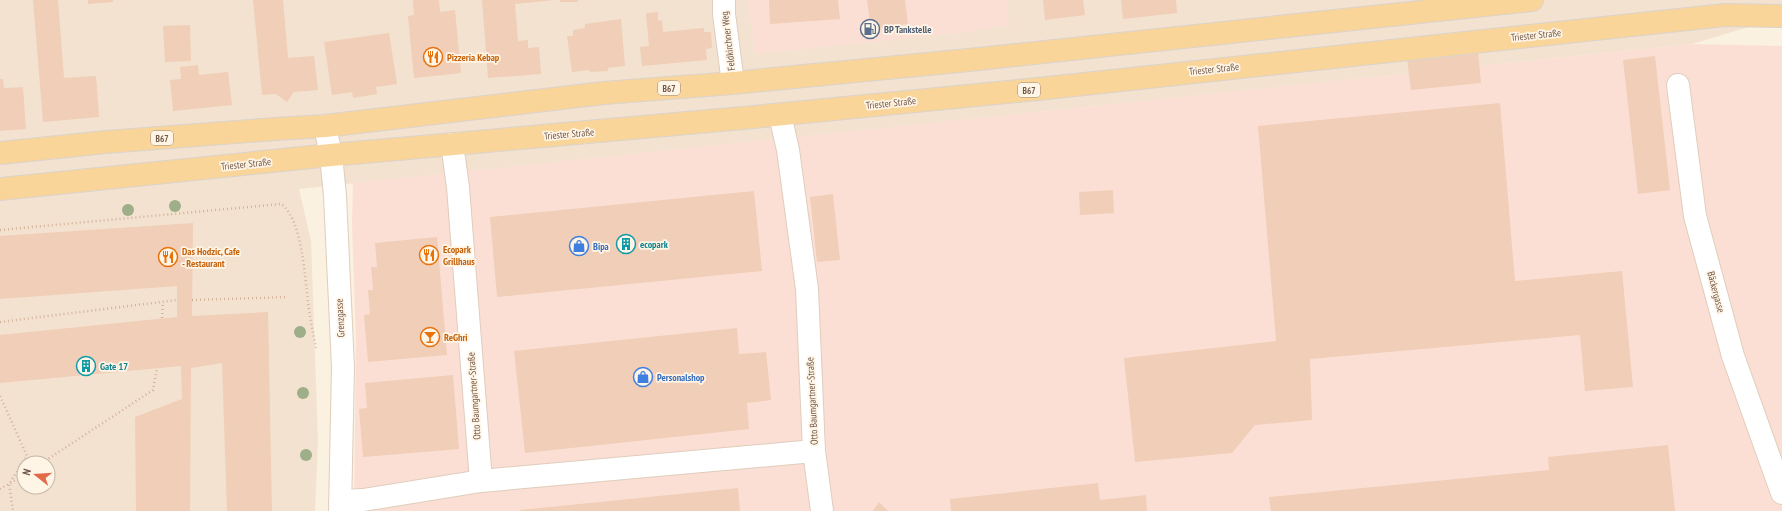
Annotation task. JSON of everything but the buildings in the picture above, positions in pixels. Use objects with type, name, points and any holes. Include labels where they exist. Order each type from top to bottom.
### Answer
[{"type":"main road","name":"B67","points":[[0,153],[106,142],[275,128],[325,126],[604,93],[733,83],[985,58],[1532,0]]},
{"type":"main road","name":"Triester Straße","points":[[0,189],[331,155],[1046,88],[1725,14],[1782,16]]},
{"type":"street","name":"Feldkirchner Weg","points":[[724,0],[724,14],[733,83]]},
{"type":"street","name":"Bäckergasse","points":[[1678,85],[1695,216],[1733,356],[1782,493]]},
{"type":"street","name":"Otto Baumgartner-Straße","points":[[340,506],[363,500],[481,481],[814,451],[807,289],[788,150],[780,114]]},
{"type":"street","name":"Grenzgasse","points":[[325,126],[331,155],[343,367],[340,506]]},
{"type":"street","name":"Otto Baumgartner-Straße","points":[[452,144],[458,187],[481,481]]},
{"type":"street","points":[[814,451],[822,511]]},
{"type":"path","points":[[0,230],[281,204],[286,207],[293,220],[301,244],[316,352]]},
{"type":"path","points":[[192,300],[288,297]]},
{"type":"path","points":[[0,322],[177,300]]},
{"type":"path","points":[[162,318],[163,302]]},
{"type":"path","points":[[54,455],[153,390],[157,368]]},
{"type":"path","points":[[0,396],[27,456],[9,484],[13,511]]},
{"type":"path","points":[[0,489],[16,480]]},
{"type":"shaded area","points":[[0,0],[1782,0],[1782,17],[1692,44],[299,189],[311,241],[318,441],[315,511],[0,511]]},
{"type":"shaded area","name":"BP Tankstelle","points":[[748,0],[1006,0],[1009,25],[967,32],[755,54]]},
{"type":"shaded area","points":[[1692,44],[1782,46],[1782,511],[354,511],[356,342],[352,224],[353,183]]},
{"type":"place","name":"BP Tankstelle","points":[[870,29]]},
{"type":"place","name":"Pizzeria Kebap","points":[[433,57]]},
{"type":"place","name":"ecopark","points":[[626,244]]},
{"type":"place","name":"Bipa","points":[[579,246]]},
{"type":"place","name":"Ecopark Grillhaus","points":[[429,255]]},
{"type":"place","name":"Das Hodzic, Cafe - Restaurant","points":[[168,257]]},
{"type":"place","name":"ReGhri","points":[[430,337]]},
{"type":"place","name":"Gate 17","points":[[86,366]]},
{"type":"place","name":"Personalshop","points":[[643,377]]}]
